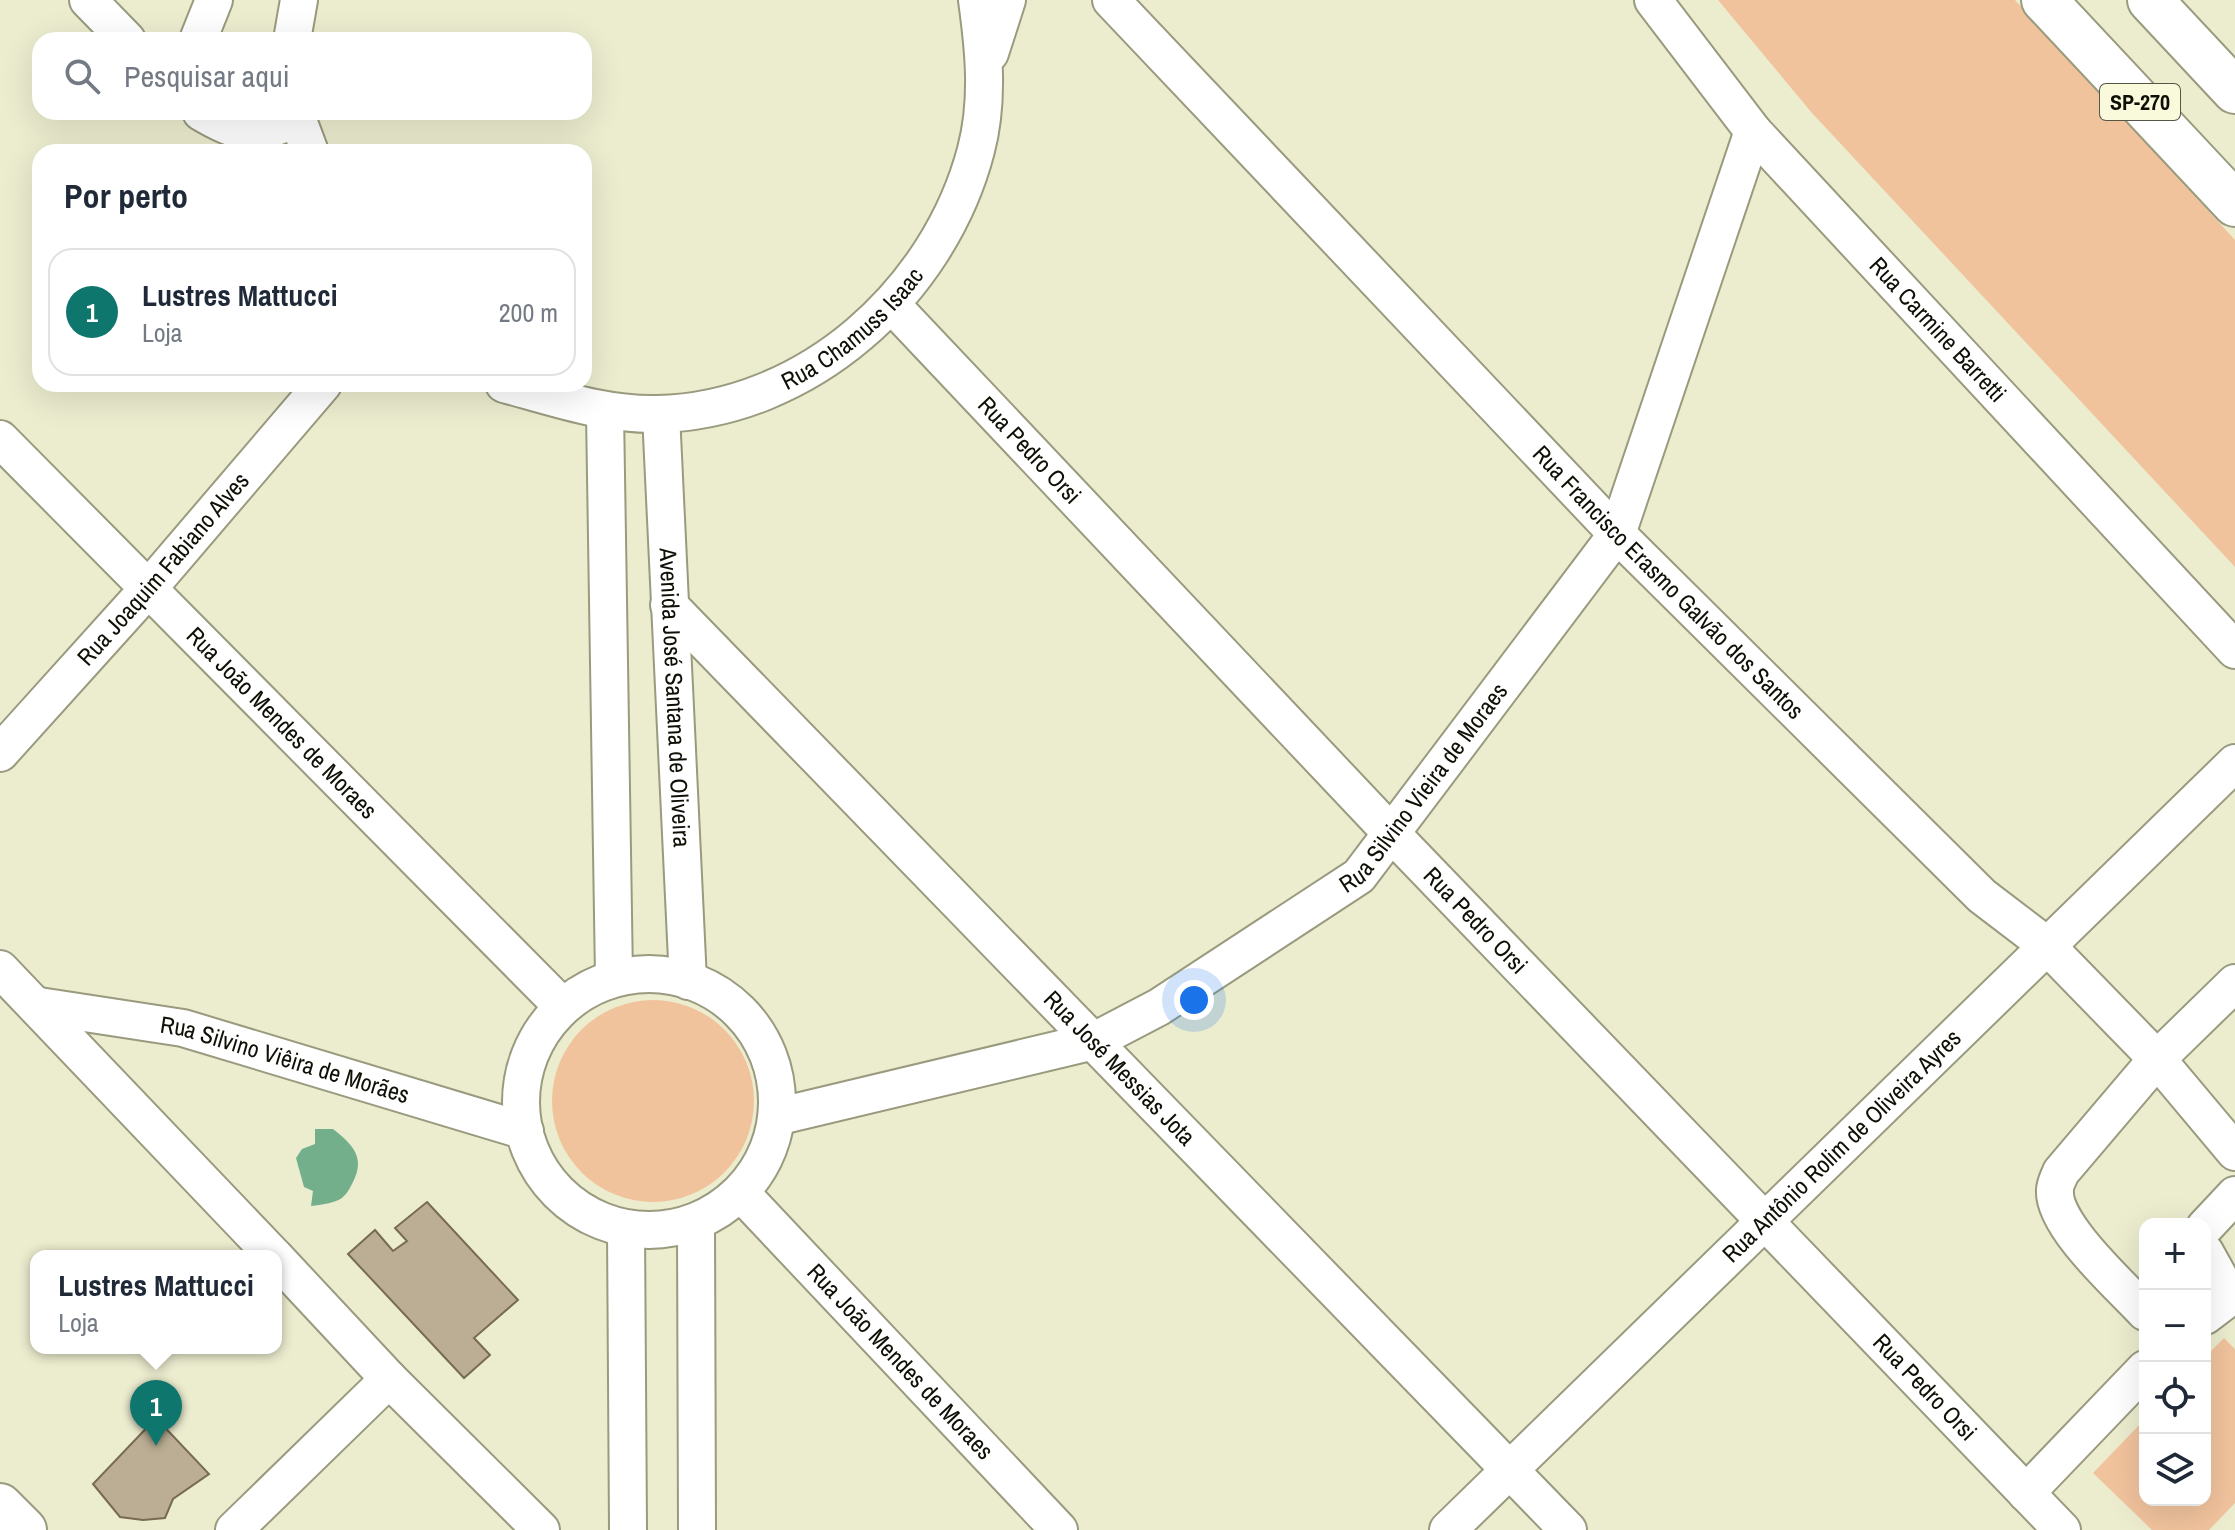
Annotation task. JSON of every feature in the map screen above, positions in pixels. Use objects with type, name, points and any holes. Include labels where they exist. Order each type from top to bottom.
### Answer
[{"type":"main road","name":"SP-270","points":[[2044,0],[2235,204]]},
{"type":"main road","name":"SP-270","points":[[2150,0],[2235,91]]},
{"type":"main road","points":[[0,1506],[24,1530]]},
{"type":"street","points":[[88,0],[119,32]]},
{"type":"street","points":[[201,32],[214,0]]},
{"type":"street","points":[[293,32],[299,0]]},
{"type":"street","name":"Rua Chamuss Isaac","points":[[533,392],[605,412],[661,414],[725,404],[787,381],[843,348],[892,305],[944,233],[976,150],[986,61],[977,0]]},
{"type":"street","points":[[984,78],[993,38],[1007,0]]},
{"type":"street","name":"Rua Francisco Erasmo Galvão dos Santos","points":[[1111,0],[1617,534],[1982,896],[2045,944],[2157,1059],[2235,1152]]},
{"type":"street","name":"Rua Carmine Barretti","points":[[1653,0],[1753,131],[2235,650]]},
{"type":"street","points":[[207,120],[229,144]]},
{"type":"street","points":[[217,120],[246,133],[261,133],[289,120]]},
{"type":"street","points":[[297,120],[307,144]]},
{"type":"street","name":"Rua Silvino Vieira de Moraes","points":[[780,1116],[1094,1041],[1159,1007],[1359,876],[1617,534],[1753,131]]},
{"type":"street","name":"Rua Pedro Orsi","points":[[892,305],[1392,834],[2062,1530]]},
{"type":"street","name":"Rua Joaquim Fabiano Alves","points":[[0,753],[147,590],[316,392]]},
{"type":"street","points":[[605,412],[614,977]]},
{"type":"street","name":"Avenida José Santana de Oliveira","points":[[661,414],[688,981]]},
{"type":"street","name":"Rua João Mendes de Moraes","points":[[0,439],[562,1006]]},
{"type":"street","name":"Rua José Messias Jota","points":[[669,605],[1568,1530]]},
{"type":"street","name":"Rua Antônio Rolim de Oliveira Ayres","points":[[1448,1530],[2045,944],[2235,763]]},
{"type":"street","points":[[0,969],[39,1006],[268,1250]]},
{"type":"street","points":[[654,973],[688,981],[739,1010],[768,1054],[780,1116],[761,1167],[741,1193],[696,1222],[661,1231],[626,1229],[593,1219],[565,1200],[543,1174],[525,1131],[521,1111],[522,1081],[530,1054],[543,1027],[562,1006],[614,977],[654,973]]},
{"type":"street","points":[[2139,1305],[2068,1228],[2059,1211],[2054,1191],[2061,1172],[2157,1059],[2235,983]]},
{"type":"street","name":"Rua Silvino Viêira de Morães","points":[[39,1006],[183,1028],[525,1131]]},
{"type":"street","name":"Rua João Mendes de Moraes","points":[[741,1193],[1059,1530]]},
{"type":"street","points":[[2211,1221],[2235,1195]]},
{"type":"street","points":[[696,1222],[697,1530]]},
{"type":"street","points":[[626,1229],[628,1530]]},
{"type":"street","points":[[282,1264],[389,1379],[541,1530]]},
{"type":"street","points":[[2211,1270],[2223,1305]]},
{"type":"street","points":[[2026,1493],[2139,1375]]},
{"type":"street","points":[[234,1530],[389,1379]]},
{"type":"shaded area","points":[[1718,0],[2015,0],[2235,240],[2235,567],[1812,113]]},
{"type":"shaded area","points":[[653,1000],[692,1008],[725,1029],[746,1062],[754,1101],[746,1140],[725,1173],[692,1194],[653,1202],[614,1194],[581,1173],[560,1140],[552,1101],[560,1062],[581,1029],[614,1008]]},
{"type":"shaded area","points":[[315,1129],[333,1129],[351,1146],[358,1165],[353,1182],[342,1198],[311,1206],[313,1191],[304,1187],[296,1158],[302,1149],[315,1144]]},
{"type":"shaded area","points":[[2224,1338],[2235,1349],[2235,1503],[2209,1530],[2152,1530],[2093,1473],[2139,1425],[2139,1506],[2211,1506],[2211,1351]]},
{"type":"building","points":[[427,1202],[518,1300],[474,1338],[490,1355],[464,1378],[348,1254],[375,1230],[393,1251],[407,1241],[395,1228]]},
{"type":"building","points":[[156,1418],[209,1474],[173,1499],[165,1518],[143,1520],[120,1517],[93,1484]]},
{"type":"place","name":"Lustres Mattucci","points":[[156,1446]]}]
